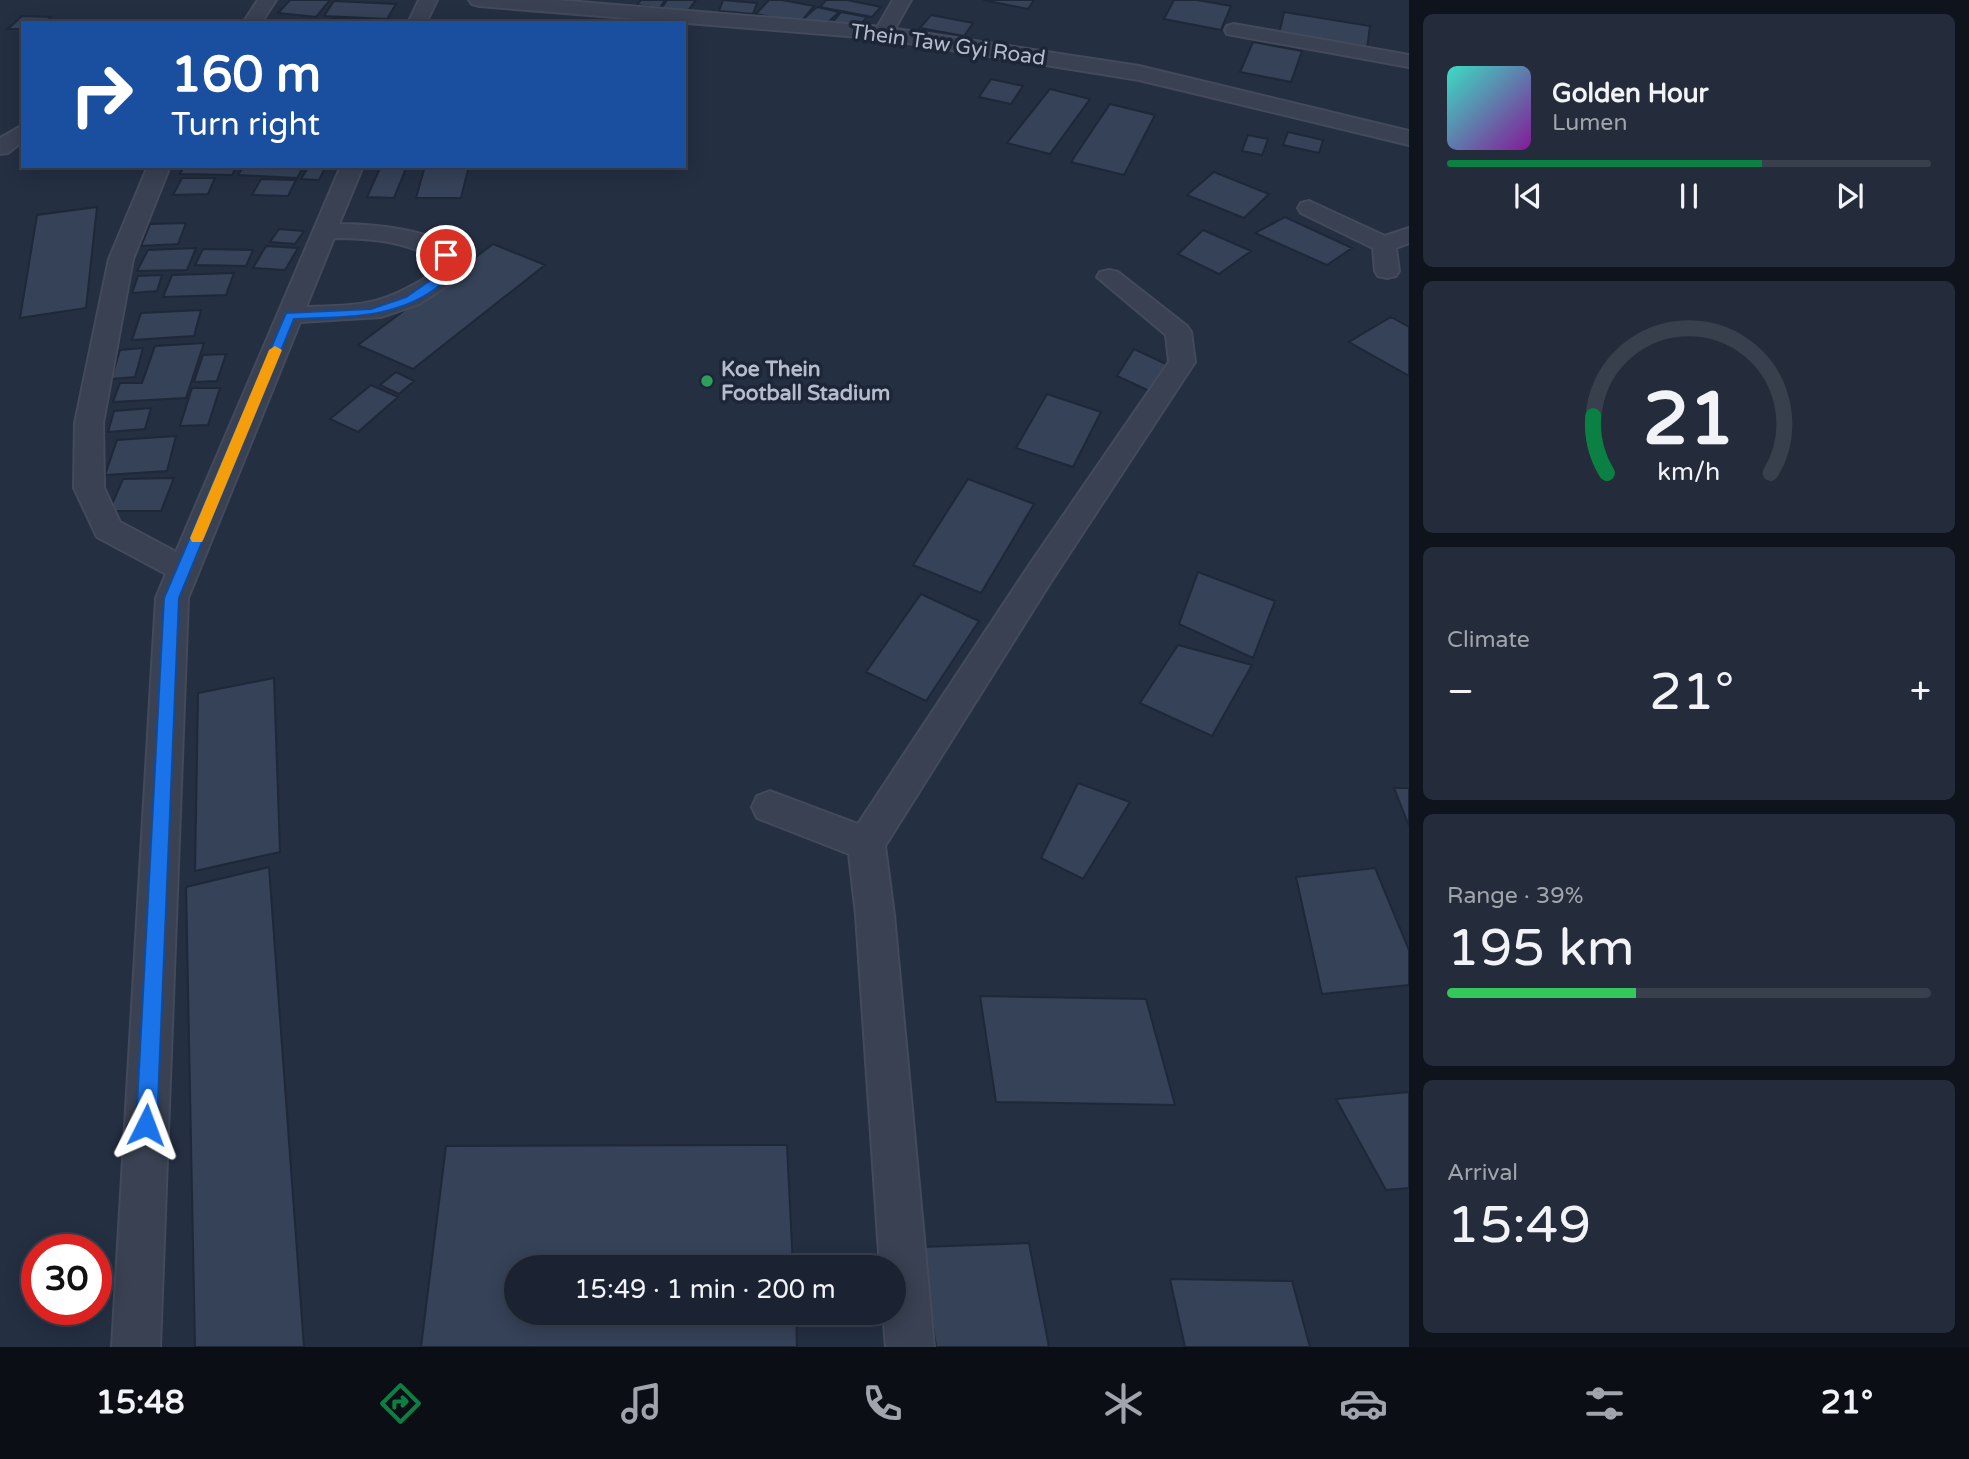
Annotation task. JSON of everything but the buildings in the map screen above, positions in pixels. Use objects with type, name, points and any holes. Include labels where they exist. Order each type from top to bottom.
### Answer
[{"type":"street","points":[[253,21],[267,0]]},
{"type":"street","points":[[418,21],[428,0]]},
{"type":"street","name":"Thein Taw Gyi Road","points":[[479,0],[883,33],[1139,73],[1409,138]]},
{"type":"street","points":[[883,33],[902,0]]},
{"type":"street","points":[[1234,30],[1409,61]]},
{"type":"street","points":[[0,148],[21,132]]},
{"type":"street","points":[[158,168],[121,260],[89,424],[89,488],[108,529],[184,570]]},
{"type":"street","points":[[136,1347],[172,598],[351,168]]},
{"type":"street","points":[[1309,208],[1384,245],[1409,235]]},
{"type":"street","points":[[290,315],[372,312],[410,299],[443,277],[446,255],[429,244],[362,230],[325,231]]},
{"type":"street","points":[[1384,245],[1387,271]]},
{"type":"street","points":[[910,1347],[875,915],[866,844],[1041,572],[1182,362],[1178,332],[1109,277]]},
{"type":"street","points":[[770,807],[866,844]]},
{"type":"slow traffic","points":[[197,538],[275,350]]},
{"type":"place","name":"Koe Thein Football Stadium","points":[[707,381]]},
{"type":"route","points":[[146,1125],[172,598],[290,315],[321,316],[372,312],[410,299],[443,277],[446,255]]}]
